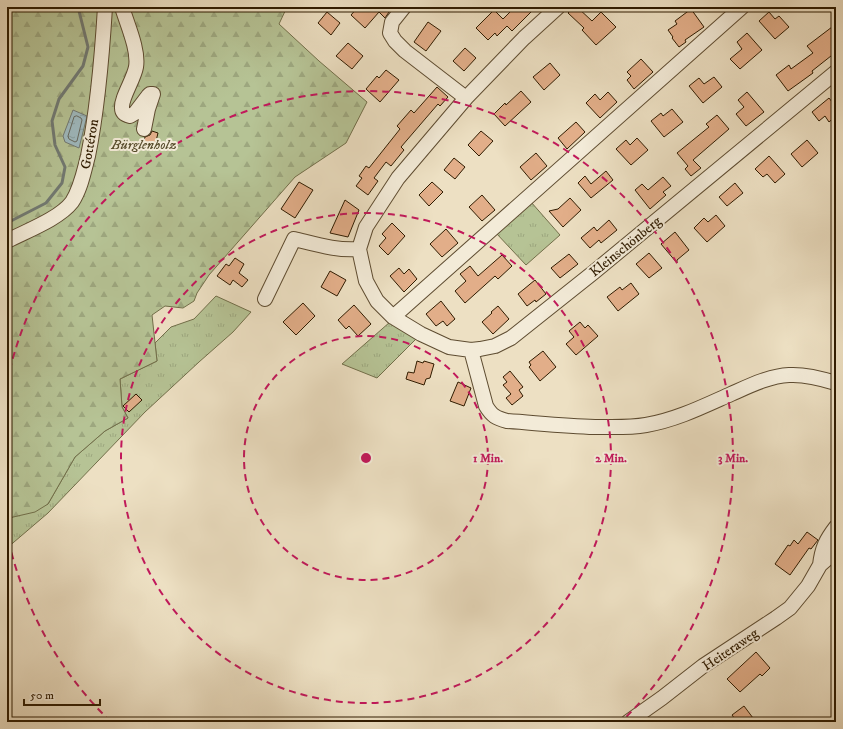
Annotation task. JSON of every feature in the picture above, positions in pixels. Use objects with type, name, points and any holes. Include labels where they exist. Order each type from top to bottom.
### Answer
[{"type":"street","name":"Gottéron","points":[[7,242],[55,216],[72,202],[77,192],[83,177],[95,114],[105,7]]},
{"type":"street","points":[[122,7],[137,60],[136,69],[122,103],[122,109],[126,115],[130,116],[135,113],[150,94],[153,94],[144,129]]},
{"type":"street","points":[[404,7],[392,22],[390,33],[394,41],[466,98]]},
{"type":"street","name":"Kleinschönberg","points":[[558,7],[524,38],[466,98],[398,178],[366,227],[359,249],[366,281],[377,301],[393,317],[421,334],[449,347],[471,350],[495,346],[511,338],[600,267],[836,72]]},
{"type":"street","points":[[393,317],[742,7]]},
{"type":"street","points":[[265,299],[294,239],[348,250],[359,249]]},
{"type":"street","points":[[471,350],[486,406],[496,418],[507,421],[578,426],[619,427],[645,425],[666,421],[686,414],[768,379],[788,375],[803,375],[836,383]]},
{"type":"street","points":[[820,565],[824,545],[836,527]]},
{"type":"street","points":[[820,565],[836,551]]},
{"type":"street","name":"Heiteraweg","points":[[628,722],[703,666],[790,608],[808,586],[820,565]]},
{"type":"green space","name":"Bürglenholz","points":[[7,7],[287,7],[279,24],[367,102],[346,143],[295,177],[209,275],[197,293],[194,301],[183,308],[165,306],[152,315],[157,361],[120,379],[122,407],[128,418],[105,431],[75,457],[48,504],[35,512],[9,518],[7,520]]},
{"type":"green space","points":[[531,202],[560,235],[526,265],[496,233]]},
{"type":"green space","points":[[216,296],[251,312],[233,332],[145,412],[48,513],[7,548],[7,520],[48,504],[75,457],[105,431],[128,418],[122,407],[120,379],[157,361],[155,343],[171,327],[194,319]]},
{"type":"green space","points":[[390,322],[417,338],[377,378],[342,364]]},
{"type":"water","points":[[73,110],[87,116],[79,148],[65,142],[63,136]]},
{"type":"building","points":[[358,7],[389,7],[391,9],[385,18],[379,12],[365,28],[351,15]]},
{"type":"building","points":[[515,7],[536,7],[512,31],[507,26],[497,36],[495,33],[488,40],[476,28],[494,10],[503,19]]},
{"type":"building","points":[[574,7],[577,7],[592,21],[601,12],[616,27],[596,45],[582,30],[584,28],[568,13]]},
{"type":"building","points":[[691,9],[704,27],[685,40],[686,42],[679,47],[668,30],[677,24],[675,21]]},
{"type":"building","points":[[327,12],[340,23],[331,35],[318,23]]},
{"type":"building","points":[[769,12],[775,19],[779,16],[789,27],[775,39],[759,21]]},
{"type":"building","points":[[428,22],[441,31],[426,51],[414,42]]},
{"type":"building","points":[[832,27],[836,32],[836,52],[812,71],[813,73],[788,91],[776,75],[789,65],[791,69],[813,53],[807,46]]},
{"type":"building","points":[[747,33],[762,50],[740,69],[730,59],[742,49],[737,42]]},
{"type":"building","points":[[348,43],[363,56],[352,69],[336,56]]},
{"type":"building","points":[[465,48],[476,58],[464,71],[453,61]]},
{"type":"building","points":[[641,59],[653,72],[634,89],[627,80],[631,76],[627,72]]},
{"type":"building","points":[[550,63],[560,75],[544,90],[533,77]]},
{"type":"building","points":[[386,70],[399,80],[380,102],[366,89],[377,76],[379,78]]},
{"type":"building","points":[[714,77],[722,87],[703,103],[689,86],[699,78],[704,84]]},
{"type":"building","points":[[437,87],[448,97],[440,106],[438,104],[401,147],[404,150],[391,166],[386,162],[374,178],[378,181],[368,195],[356,186],[362,178],[359,176],[366,166],[369,168],[400,129],[397,126],[411,110],[414,113]]},
{"type":"building","points":[[521,91],[531,102],[505,126],[494,114],[505,103],[506,105]]},
{"type":"building","points":[[608,92],[617,102],[600,118],[586,103],[595,94],[600,100]]},
{"type":"building","points":[[747,92],[764,112],[746,126],[736,114],[744,107],[738,100]]},
{"type":"building","points":[[829,98],[836,107],[836,116],[829,122],[825,116],[819,121],[812,112]]},
{"type":"building","points":[[672,109],[683,122],[664,137],[651,121],[661,113],[663,116]]},
{"type":"building","points":[[717,115],[729,129],[693,160],[701,168],[691,176],[685,169],[688,166],[677,153],[709,127],[706,124]]},
{"type":"building","points":[[576,122],[585,132],[567,149],[558,138]]},
{"type":"building","points":[[152,131],[158,133],[154,149],[142,146],[145,137],[150,135]]},
{"type":"building","points":[[481,131],[493,141],[479,156],[468,145]]},
{"type":"building","points":[[637,138],[648,150],[631,165],[616,149],[626,140],[630,145]]},
{"type":"building","points":[[807,140],[818,153],[802,167],[791,154]]},
{"type":"building","points":[[536,153],[547,166],[531,180],[520,167]]},
{"type":"building","points":[[769,156],[785,174],[775,183],[767,174],[763,177],[755,169]]},
{"type":"building","points":[[454,158],[465,167],[455,179],[444,170]]},
{"type":"building","points":[[606,171],[613,180],[591,198],[578,183],[585,176],[591,184]]},
{"type":"building","points":[[663,177],[671,186],[663,192],[666,195],[650,209],[635,190],[642,184],[648,190]]},
{"type":"building","points":[[299,182],[313,190],[295,218],[281,209]]},
{"type":"building","points":[[432,182],[443,192],[429,206],[419,195]]},
{"type":"building","points":[[735,183],[743,193],[727,206],[719,197]]},
{"type":"building","points":[[482,195],[495,210],[482,221],[469,207]]},
{"type":"building","points":[[570,198],[581,210],[563,227],[549,211],[558,209]]},
{"type":"building","points":[[345,200],[359,210],[348,237],[330,233]]},
{"type":"building","points":[[716,215],[725,226],[707,242],[694,228],[704,218],[708,222]]},
{"type":"building","points":[[609,220],[617,230],[601,243],[599,240],[590,248],[581,238],[594,227],[597,231]]},
{"type":"building","points":[[392,223],[405,236],[388,255],[379,246],[386,238],[382,234]]},
{"type":"building","points":[[446,229],[458,243],[442,257],[430,244]]},
{"type":"building","points":[[675,232],[689,250],[677,260],[677,263],[661,244]]},
{"type":"building","points":[[649,253],[662,268],[649,278],[636,264]]},
{"type":"building","points":[[569,254],[578,264],[560,278],[551,268]]},
{"type":"building","points":[[502,255],[512,266],[498,279],[495,276],[465,303],[455,291],[466,281],[460,274],[470,266],[478,276]]},
{"type":"building","points":[[235,258],[244,264],[239,273],[248,280],[242,287],[233,280],[230,285],[217,276],[226,264],[229,266]]},
{"type":"building","points":[[399,268],[404,274],[409,269],[417,279],[404,292],[390,276]]},
{"type":"building","points":[[330,271],[346,280],[337,296],[321,287]]},
{"type":"building","points":[[535,280],[546,294],[536,302],[535,300],[527,306],[518,294]]},
{"type":"building","points":[[631,283],[639,294],[618,311],[607,297],[620,287],[622,290]]},
{"type":"building","points":[[441,301],[455,319],[447,326],[443,321],[436,326],[426,314]]},
{"type":"building","points":[[303,303],[315,316],[296,335],[283,322]]},
{"type":"building","points":[[354,305],[371,324],[358,336],[349,326],[346,329],[338,320]]},
{"type":"building","points":[[498,306],[509,319],[493,334],[482,322]]},
{"type":"building","points":[[580,322],[585,328],[588,325],[598,336],[576,355],[566,344],[574,337],[569,331]]},
{"type":"building","points":[[543,351],[556,367],[540,381],[529,367],[531,365],[529,362]]},
{"type":"building","points":[[417,361],[423,363],[424,361],[434,364],[430,378],[426,379],[424,385],[406,379],[408,372],[414,373]]},
{"type":"building","points":[[510,371],[523,387],[519,390],[523,396],[512,405],[506,398],[511,394],[503,385],[507,382],[503,377]]},
{"type":"building","points":[[458,382],[471,388],[464,406],[450,401]]},
{"type":"building","points":[[136,394],[142,400],[129,412],[123,406]]},
{"type":"building","points":[[807,532],[818,540],[811,549],[809,548],[790,575],[775,564],[788,545],[790,546],[794,540],[798,544]]},
{"type":"building","points":[[756,652],[770,668],[762,676],[760,674],[740,692],[727,679]]},
{"type":"building","points":[[744,706],[756,722],[737,722],[732,715]]},
{"type":"waterway","points":[[7,223],[46,203],[62,183],[65,167],[55,145],[52,121],[59,99],[83,66],[88,47],[78,7]]}]
